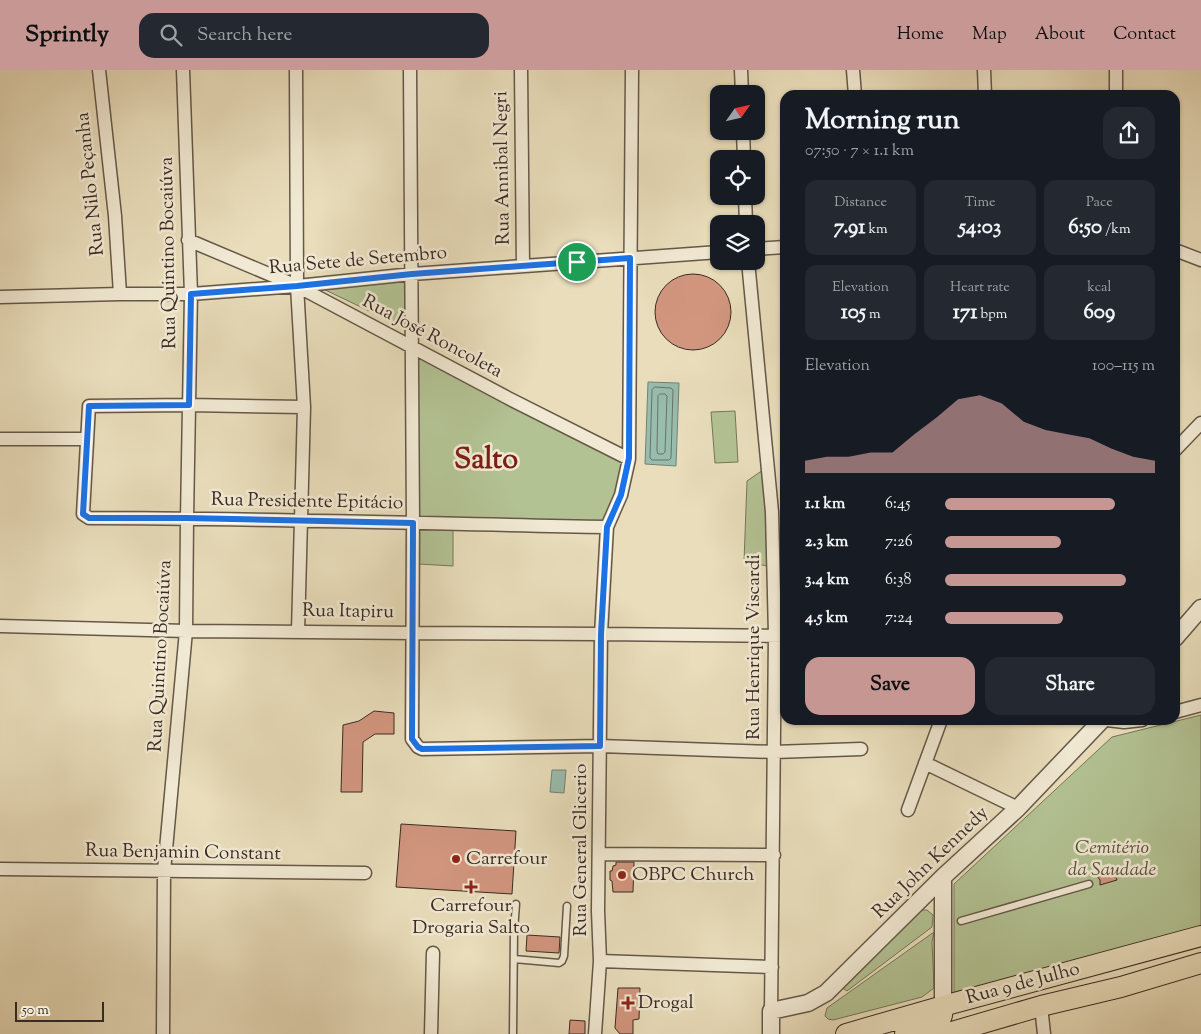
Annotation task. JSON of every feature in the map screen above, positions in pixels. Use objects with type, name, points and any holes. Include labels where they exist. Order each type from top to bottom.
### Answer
[{"type":"main road","name":"Rua 9 de Julho","points":[[846,1034],[1201,936]]},
{"type":"main road","name":"Rua 9 de Julho","points":[[944,1034],[1041,1006],[1121,987],[1201,964]]},
{"type":"main road","points":[[905,1034],[929,1028],[936,1024],[942,1017],[943,1006]]},
{"type":"street","name":"Rua Nilo Peçanha","points":[[99,70],[115,216],[120,294]]},
{"type":"street","name":"Rua Quintino Bocaiúva","points":[[163,1034],[164,871],[186,631],[186,518],[191,294],[183,70]]},
{"type":"street","points":[[296,70],[297,286],[304,407],[298,632]]},
{"type":"street","points":[[410,70],[413,523],[412,739],[422,749],[600,746],[774,752],[861,748]]},
{"type":"street","name":"Rua Annibal Negri","points":[[521,70],[523,266]]},
{"type":"street","name":"Rua General Glicerio","points":[[596,1034],[600,962],[598,911],[601,634],[607,527],[621,495],[629,458],[632,70]]},
{"type":"street","points":[[741,70],[742,85]]},
{"type":"street","points":[[853,70],[854,90]]},
{"type":"street","points":[[984,70],[984,90]]},
{"type":"street","points":[[1116,70],[1116,90]]},
{"type":"street","name":"Rua José Roncoleta","points":[[188,240],[297,286],[516,402],[629,458]]},
{"type":"street","points":[[765,248],[780,247]]},
{"type":"street","points":[[1180,252],[1201,260]]},
{"type":"street","name":"Rua Sete de Setembro","points":[[0,296],[191,294],[297,286],[412,274],[710,253]]},
{"type":"street","name":"Rua Henrique Viscardi","points":[[749,270],[772,512],[780,635],[774,752],[771,1034]]},
{"type":"street","points":[[0,439],[86,439],[89,406],[304,407]]},
{"type":"street","points":[[1180,445],[1201,423]]},
{"type":"street","name":"Rua Presidente Epitácio","points":[[86,439],[83,514],[89,518],[186,518],[607,527]]},
{"type":"street","points":[[772,512],[780,511]]},
{"type":"street","points":[[1180,627],[1201,608]]},
{"type":"street","name":"Rua Itapiru","points":[[0,626],[413,634],[780,635]]},
{"type":"street","points":[[1180,711],[1201,705]]},
{"type":"street","points":[[908,810],[939,725]]},
{"type":"street","name":"Rua John Kennedy","points":[[771,1011],[808,1003],[826,993],[943,877],[1018,808],[1097,725]]},
{"type":"street","points":[[925,763],[1018,808]]},
{"type":"street","points":[[599,854],[774,855]]},
{"type":"street","name":"Rua Benjamin Constant","points":[[0,869],[365,873]]},
{"type":"street","points":[[943,877],[943,1006]]},
{"type":"street","points":[[916,904],[928,903],[935,906],[940,910],[943,918]]},
{"type":"street","points":[[431,1034],[433,952]]},
{"type":"street","points":[[600,962],[772,967]]},
{"type":"street","points":[[1041,1006],[1044,1034]]},
{"type":"lane","points":[[961,922],[1089,884]]},
{"type":"lane","points":[[513,1034],[516,904]]},
{"type":"lane","points":[[514,958],[559,963],[562,961],[564,956],[567,906]]},
{"type":"green space","points":[[408,278],[407,329],[319,287]]},
{"type":"green space","points":[[413,350],[628,461],[606,526],[415,522]]},
{"type":"green space","points":[[735,411],[738,462],[715,463],[711,412]]},
{"type":"green space","points":[[763,470],[768,502],[768,566],[744,562],[747,481]]},
{"type":"green space","points":[[419,527],[453,528],[453,566],[419,564]]},
{"type":"green space","name":"Cemitério da Saudade","points":[[1201,715],[1201,928],[954,995],[954,884],[1112,737],[1161,725],[1180,725],[1180,720]]},
{"type":"green space","points":[[921,910],[927,910],[933,915],[932,927],[847,991],[841,987]]},
{"type":"green space","points":[[934,932],[932,942],[934,988],[922,997],[833,1020],[825,1016],[827,1008]]},
{"type":"water","points":[[648,382],[679,383],[676,466],[645,464]]},
{"type":"water","points":[[552,770],[566,770],[564,793],[550,792]]},
{"type":"building","points":[[686,274],[700,274],[714,280],[725,291],[731,305],[728,327],[720,339],[700,350],[686,350],[672,344],[661,333],[655,319],[655,305],[661,291],[672,280]]},
{"type":"building","points":[[374,711],[394,713],[394,734],[375,734],[363,742],[362,792],[341,792],[343,725],[359,721]]},
{"type":"building","name":"Carrefour","points":[[401,824],[516,831],[512,894],[396,887]]},
{"type":"building","name":"OBPC Church","points":[[616,862],[634,862],[633,892],[613,892],[610,871],[616,865]]},
{"type":"building","points":[[1114,870],[1117,880],[1100,885],[1100,880],[1097,876]]},
{"type":"building","points":[[527,935],[560,937],[559,953],[526,951]]},
{"type":"building","name":"Drogal","points":[[618,988],[640,988],[639,1019],[633,1020],[633,1034],[620,1034],[615,1028]]},
{"type":"building","points":[[570,1020],[585,1021],[585,1034],[569,1034]]},
{"type":"place","name":"Carrefour","points":[[456,859]]},
{"type":"place","name":"OBPC Church","points":[[622,875]]},
{"type":"place","name":"Carrefour Drogaria Salto","points":[[471,887]]},
{"type":"place","name":"Drogal","points":[[628,1003]]},
{"type":"district","name":"Salto","points":[[486,461]]},
{"type":"route","points":[[630,258],[629,458],[621,495],[607,527],[601,634],[600,746],[422,749],[418,747],[412,739],[413,523],[89,518],[83,514],[89,406],[189,405],[191,294],[297,286],[412,274],[577,262],[630,258]]}]
